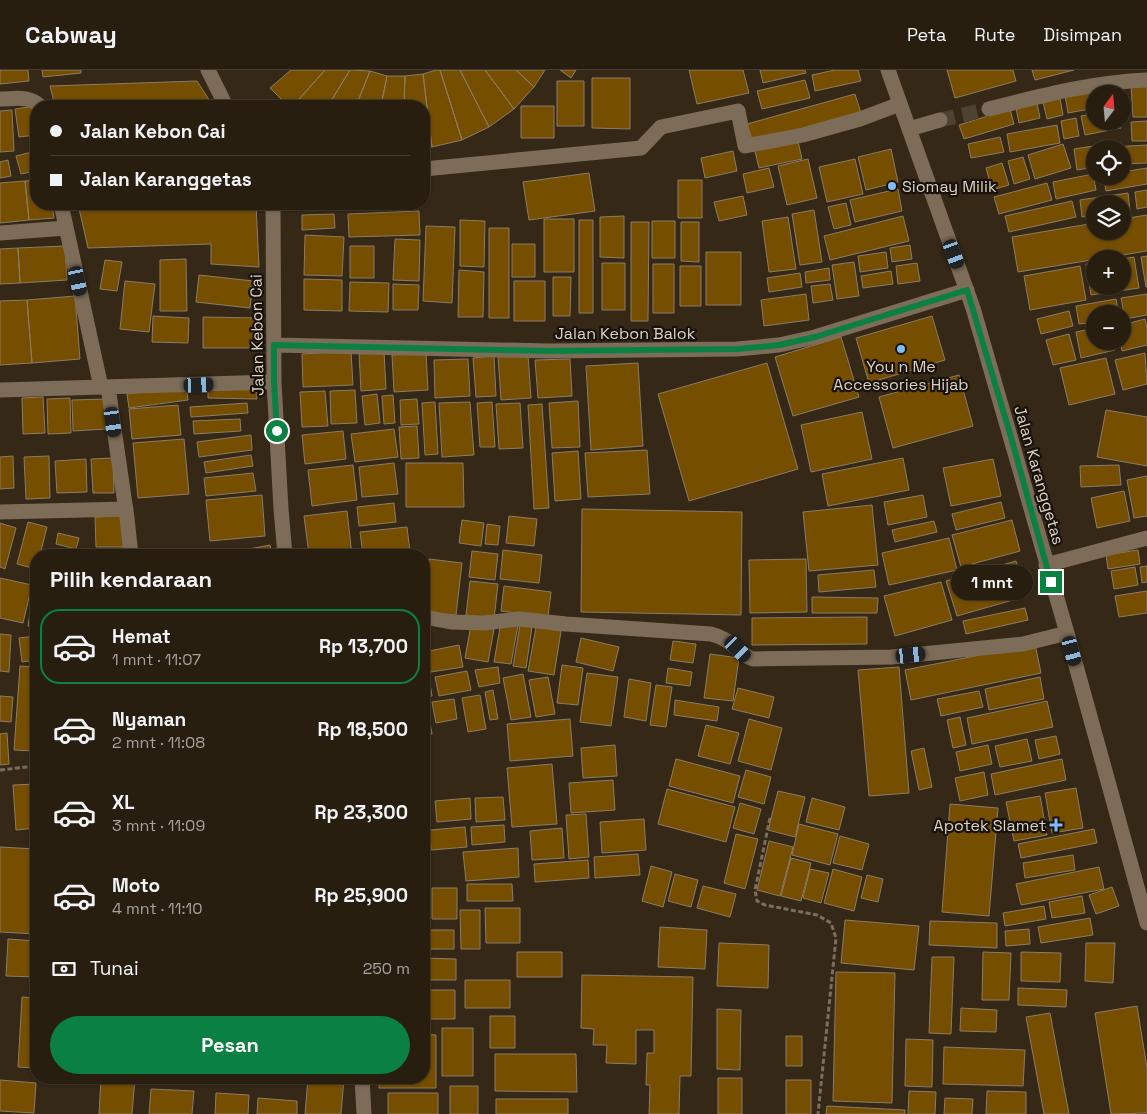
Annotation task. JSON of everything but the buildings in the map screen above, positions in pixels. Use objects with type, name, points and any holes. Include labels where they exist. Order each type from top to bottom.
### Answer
[{"type":"street","points":[[208,70],[223,100]]},
{"type":"street","name":"Jalan Karanggetas","points":[[888,70],[967,290],[1067,633],[1147,923]]},
{"type":"street","points":[[990,109],[1070,90],[1123,81],[1147,80]]},
{"type":"street","points":[[0,100],[25,98],[32,100]]},
{"type":"street","points":[[430,168],[641,148],[661,127],[738,111],[745,146],[803,135],[860,119],[900,104]]},
{"type":"street","points":[[909,129],[940,120]]},
{"type":"street","points":[[62,210],[105,387],[126,509],[130,549]]},
{"type":"street","name":"Jalan Kebon Cai","points":[[273,210],[274,382],[285,549]]},
{"type":"street","points":[[0,233],[66,228]]},
{"type":"street","name":"Jalan Kebon Balok","points":[[274,345],[549,351],[738,349],[779,345],[815,337],[967,290]]},
{"type":"street","points":[[0,390],[274,382]]},
{"type":"street","points":[[0,512],[126,509]]},
{"type":"street","points":[[1046,565],[1147,538]]},
{"type":"street","points":[[430,617],[451,622],[474,623],[519,618],[566,624],[711,634],[725,638],[745,656],[753,659],[892,657],[1022,644],[1067,633]]},
{"type":"street","points":[[362,1084],[364,1114]]},
{"type":"path","points":[[0,770],[30,767]]},
{"type":"path","points":[[770,818],[755,890],[757,901],[765,905],[817,915],[831,923],[836,938],[818,1114]]},
{"type":"tunnel","points":[[940,120],[989,109]]},
{"type":"place","name":"Siomay Milik","points":[[892,186]]},
{"type":"place","name":"You n Me Accessories Hijab","points":[[901,349]]},
{"type":"place","name":"Apotek Slamet","points":[[1056,825]]},
{"type":"route","points":[[277,431],[274,345],[549,351],[738,349],[779,345],[815,337],[967,290],[1011,437],[1051,582]]}]
